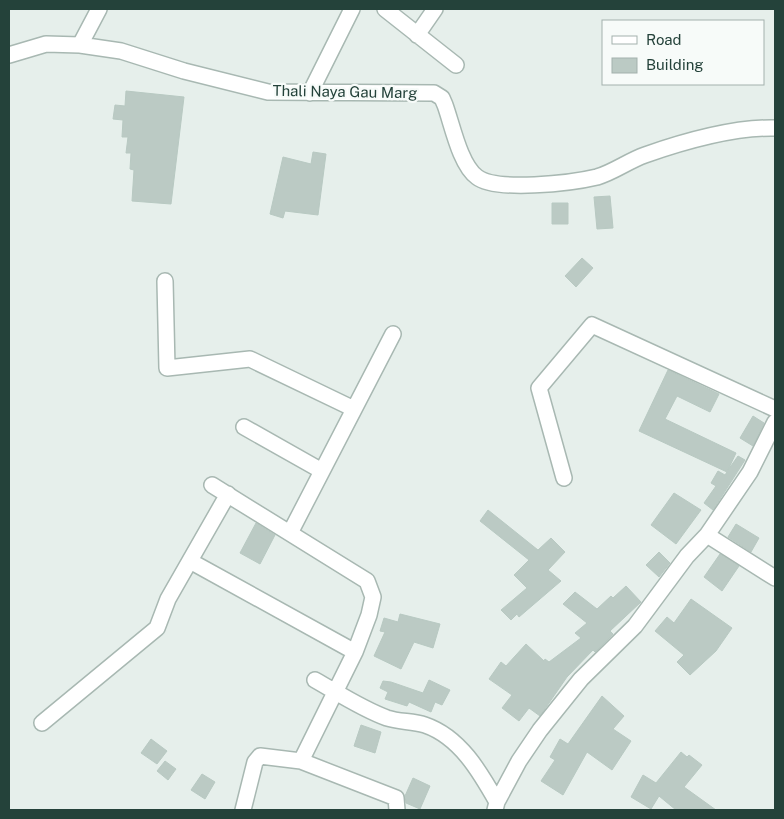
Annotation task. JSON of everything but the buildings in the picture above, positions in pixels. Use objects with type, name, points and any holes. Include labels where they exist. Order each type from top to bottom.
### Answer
[{"type":"street","points":[[80,45],[99,9]]},
{"type":"street","points":[[310,93],[352,9]]},
{"type":"street","points":[[385,9],[456,65]]},
{"type":"street","points":[[417,35],[435,9]]},
{"type":"street","name":"Thali Naya Gau Marg","points":[[9,55],[46,44],[80,45],[121,51],[248,88],[276,92],[380,91],[434,93],[442,98],[467,168],[478,178],[493,185],[567,182],[596,177],[665,149],[727,132],[775,128]]},
{"type":"street","points":[[164,281],[167,368],[250,359],[354,409]]},
{"type":"street","points":[[564,478],[539,388],[592,325],[775,409]]},
{"type":"street","points":[[290,533],[393,334]]},
{"type":"street","points":[[496,806],[519,761],[540,730],[581,679],[635,626],[688,556],[707,535],[750,472],[775,422]]},
{"type":"street","points":[[244,427],[322,471]]},
{"type":"street","points":[[212,484],[367,581],[371,588],[373,597],[369,614],[355,652],[300,762]]},
{"type":"street","points":[[42,723],[157,628],[168,599],[228,494]]},
{"type":"street","points":[[707,535],[775,578]]},
{"type":"street","points":[[190,561],[355,652]]},
{"type":"street","points":[[315,680],[386,717],[424,725],[457,744],[472,763],[496,806]]},
{"type":"street","points":[[243,810],[255,762],[260,756],[300,762],[396,798],[397,810]]}]
